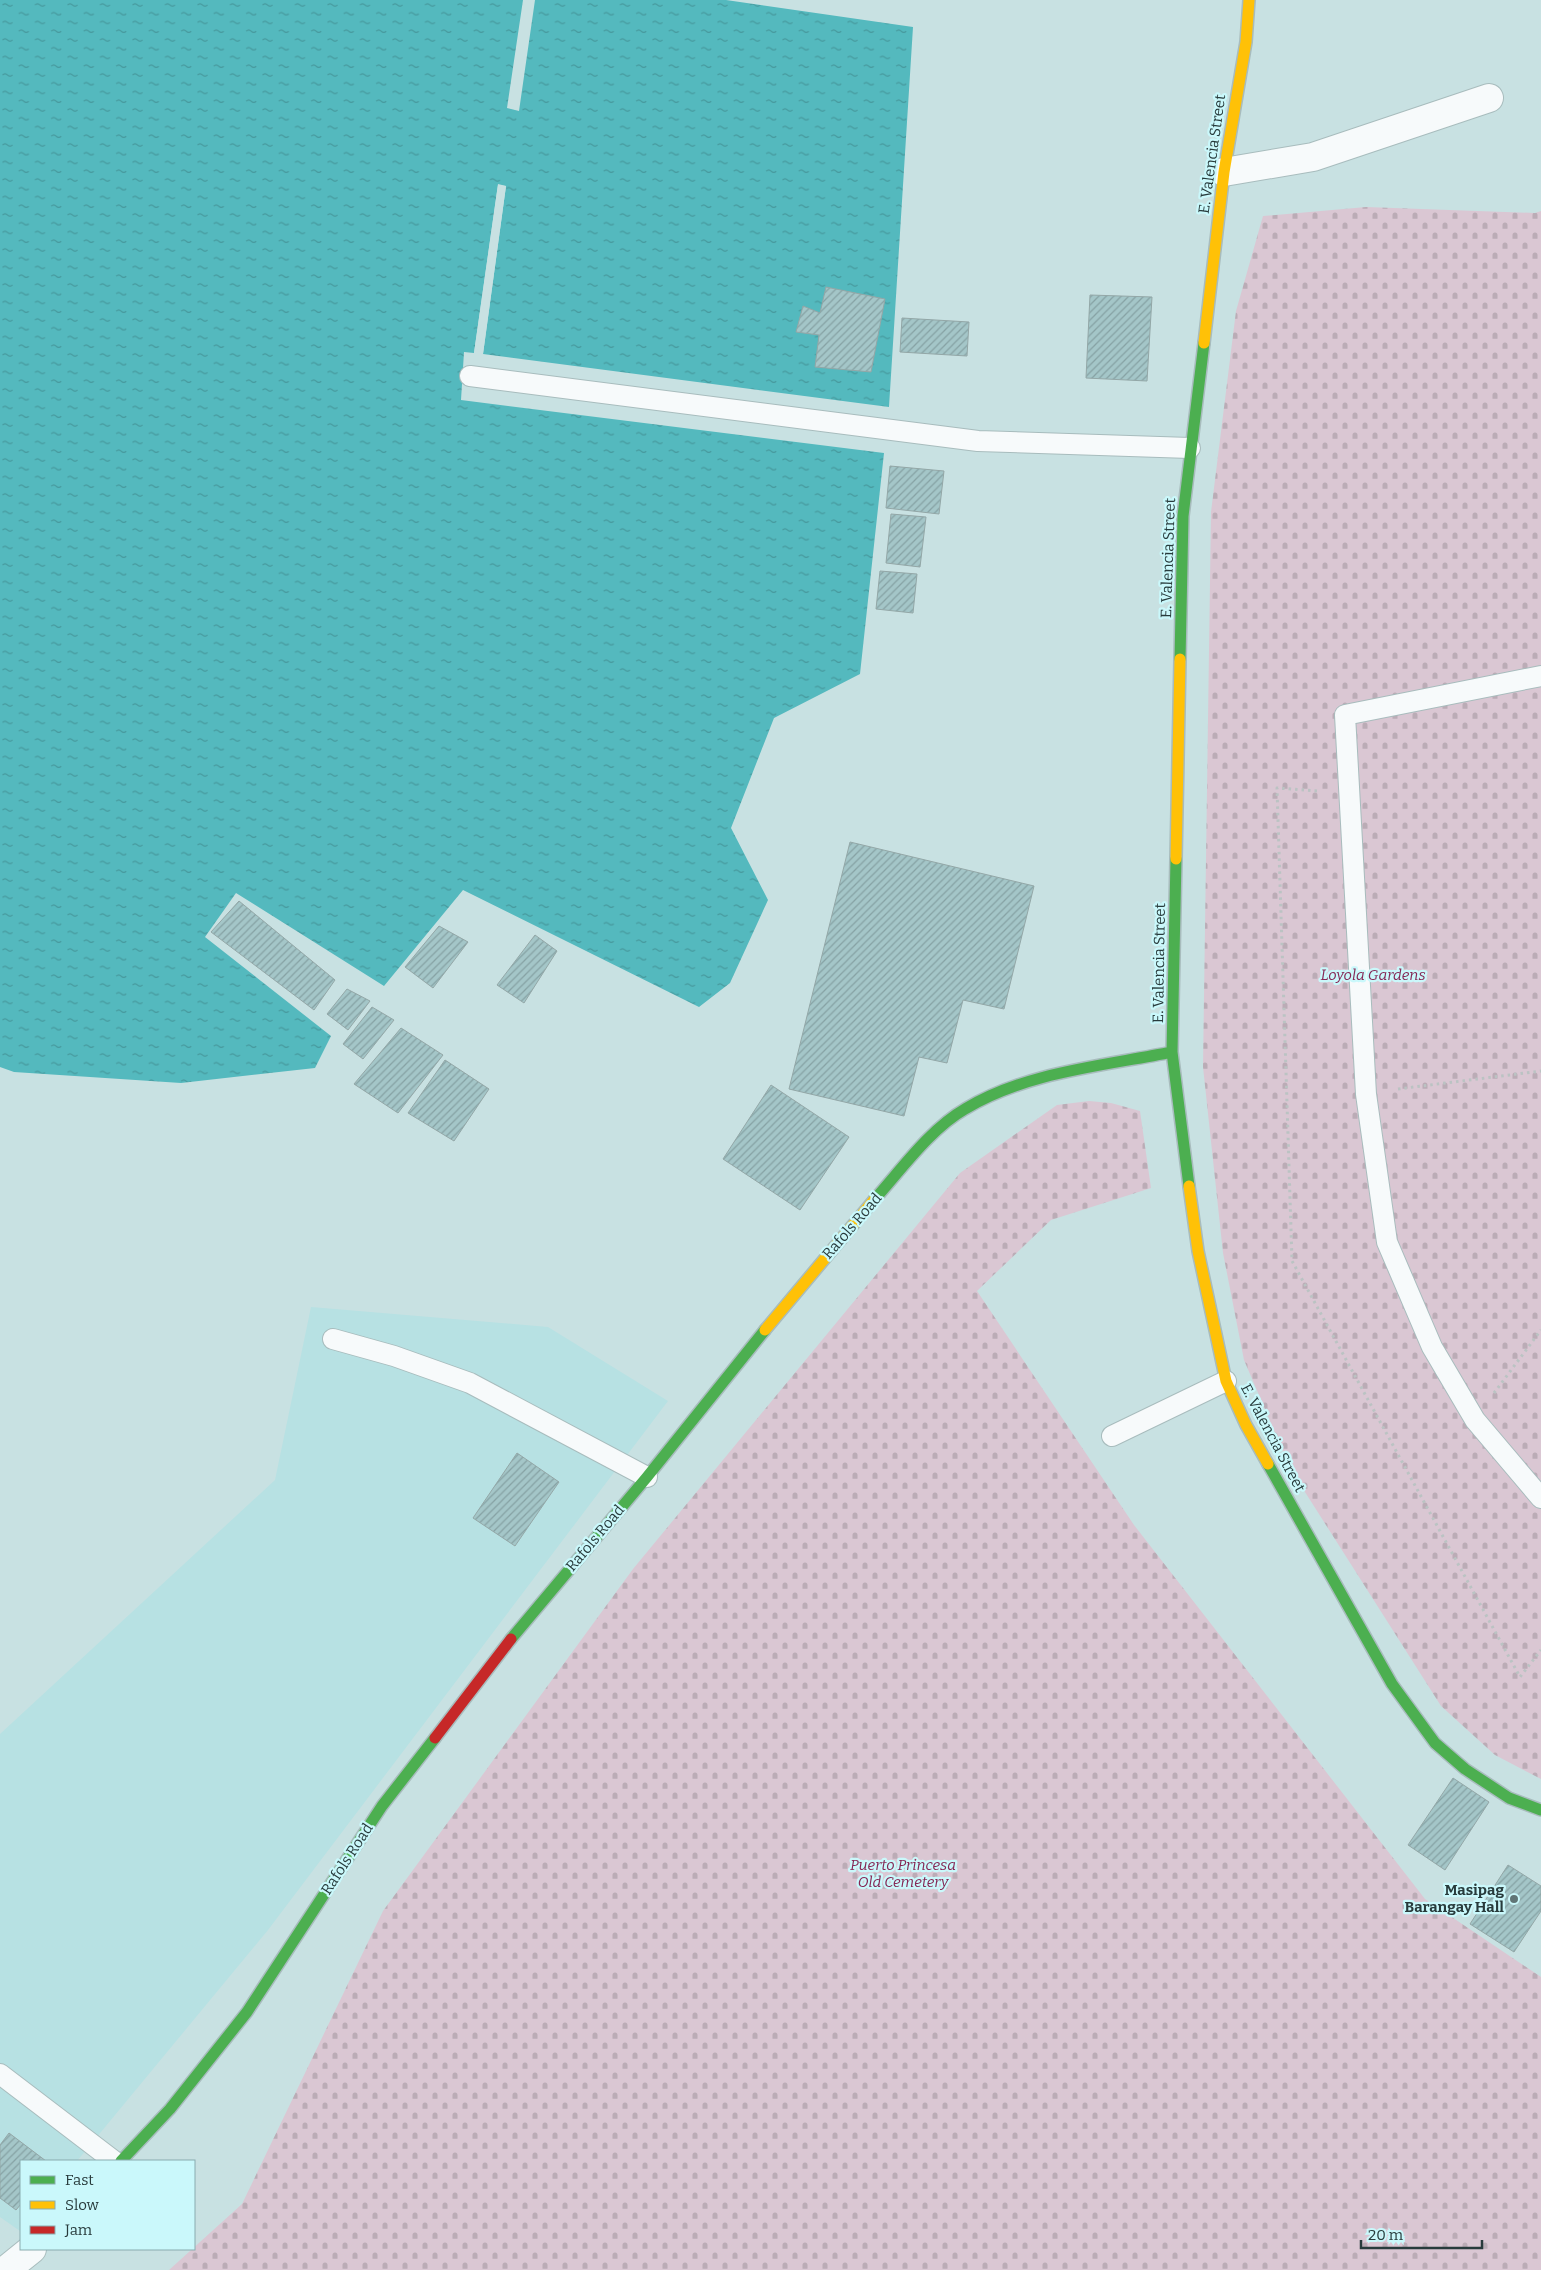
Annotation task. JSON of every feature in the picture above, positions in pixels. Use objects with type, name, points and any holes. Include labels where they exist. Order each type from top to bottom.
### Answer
[{"type":"street","name":"E. Valencia Street","points":[[1249,0],[1246,42],[1224,172],[1183,516],[1172,1052],[1198,1251],[1226,1381],[1246,1426],[1392,1684],[1435,1743],[1465,1768],[1509,1798],[1541,1810]]},
{"type":"street","points":[[1224,172],[1312,157],[1490,98]]},
{"type":"street","name":"Rafols Road","points":[[121,2160],[170,2109],[247,2012],[382,1806],[530,1615],[647,1477],[804,1281],[926,1141],[964,1109],[1025,1081],[1172,1052]]},
{"type":"street","points":[[6,2270],[31,2250]]},
{"type":"lane","points":[[470,376],[978,441],[1190,448]]},
{"type":"lane","points":[[1541,676],[1345,715],[1366,1094],[1387,1242],[1432,1347],[1475,1420],[1541,1498]]},
{"type":"lane","points":[[333,1339],[394,1356],[470,1383],[647,1477]]},
{"type":"lane","points":[[1112,1436],[1226,1381]]},
{"type":"lane","points":[[0,2074],[113,2160]]},
{"type":"path","points":[[1348,792],[1277,788],[1292,1261],[1520,1677],[1541,1650]]},
{"type":"path","points":[[1366,1094],[1541,1071]]},
{"type":"path","points":[[1475,1420],[1541,1330]]},
{"type":"shaded area","points":[[311,1307],[548,1327],[668,1401],[268,1930],[78,2160],[20,2160],[20,2231],[0,2217],[0,1734],[275,1480]]},
{"type":"green space","name":"Loyola Gardens","points":[[1366,207],[1535,213],[1541,211],[1541,1779],[1495,1755],[1441,1706],[1291,1470],[1244,1360],[1223,1253],[1203,1067],[1211,512],[1236,311],[1263,216]]},
{"type":"green space","name":"Puerto Princesa Old Cemetery","points":[[1089,1101],[1111,1103],[1140,1111],[1151,1188],[1051,1220],[977,1291],[1134,1525],[1425,1899],[1541,1977],[1541,2270],[169,2270],[191,2250],[195,2250],[195,2246],[242,2204],[383,1911],[633,1569],[960,1173],[1057,1105]]},
{"type":"water","points":[[0,0],[523,0],[507,108],[519,111],[535,0],[726,0],[913,27],[889,407],[483,354],[506,186],[498,185],[474,353],[464,352],[461,400],[884,453],[860,674],[774,718],[731,828],[768,900],[730,983],[699,1007],[463,890],[384,986],[236,893],[205,937],[331,1036],[315,1068],[181,1083],[14,1072],[0,1067]]},
{"type":"pier","points":[[498,184],[506,186],[483,354],[480,354],[504,188],[500,187],[477,353],[474,353]]},
{"type":"building","points":[[826,287],[885,299],[871,372],[815,367],[819,335],[796,332],[803,306],[820,313]]},
{"type":"building","points":[[1090,295],[1152,297],[1147,381],[1086,378]]},
{"type":"building","points":[[902,318],[969,322],[967,356],[900,352]]},
{"type":"building","points":[[890,466],[944,471],[939,514],[886,508]]},
{"type":"building","points":[[891,514],[926,517],[920,567],[886,563]]},
{"type":"building","points":[[880,571],[917,574],[913,613],[876,609]]},
{"type":"building","points":[[850,842],[1034,886],[1004,1009],[963,1000],[947,1063],[919,1057],[904,1116],[789,1089]]},
{"type":"building","points":[[239,901],[335,980],[314,1010],[211,932]]},
{"type":"building","points":[[439,926],[468,942],[433,988],[405,967]]},
{"type":"building","points":[[535,935],[557,951],[524,1003],[497,985]]},
{"type":"building","points":[[347,989],[370,1001],[348,1030],[327,1014]]},
{"type":"building","points":[[372,1007],[394,1020],[363,1059],[343,1044]]},
{"type":"building","points":[[401,1028],[443,1055],[398,1113],[354,1084]]},
{"type":"building","points":[[445,1060],[489,1089],[454,1141],[408,1113]]},
{"type":"building","points":[[771,1085],[849,1137],[800,1210],[723,1159]]},
{"type":"building","points":[[517,1453],[559,1482],[515,1546],[473,1518]]},
{"type":"building","points":[[1453,1778],[1489,1802],[1445,1870],[1408,1845]]},
{"type":"building","name":"Masipag Barangay Hall","points":[[1508,1865],[1541,1886],[1541,1911],[1514,1952],[1470,1924]]},
{"type":"building","points":[[9,2133],[45,2160],[20,2160],[20,2205],[16,2210],[0,2198],[0,2145]]},
{"type":"traffic: fast","points":[[1180,659],[1183,516],[1204,343]]},
{"type":"traffic: fast","points":[[1176,859],[1172,1052],[1189,1186]]},
{"type":"traffic: fast","points":[[874,1200],[916,1151],[940,1127],[965,1109],[989,1097],[1013,1086],[1039,1078],[1092,1066],[1172,1052]]},
{"type":"traffic: fast","points":[[511,1639],[647,1477],[765,1330]]},
{"type":"traffic: fast","points":[[1268,1464],[1392,1684],[1435,1743],[1465,1769],[1509,1798],[1541,1810]]},
{"type":"traffic: fast","points":[[122,2160],[170,2109],[247,2012],[382,1806],[435,1738]]},
{"type":"traffic: slow","points":[[1204,343],[1224,172],[1246,42],[1249,0]]},
{"type":"traffic: slow","points":[[1176,859],[1180,659]]},
{"type":"traffic: slow","points":[[1189,1186],[1198,1251],[1226,1381],[1246,1425],[1268,1464]]},
{"type":"traffic: slow","points":[[765,1330],[874,1200]]},
{"type":"traffic: jam","points":[[435,1738],[511,1639]]},
{"type":"place","name":"Masipag Barangay Hall","points":[[1514,1899]]}]
